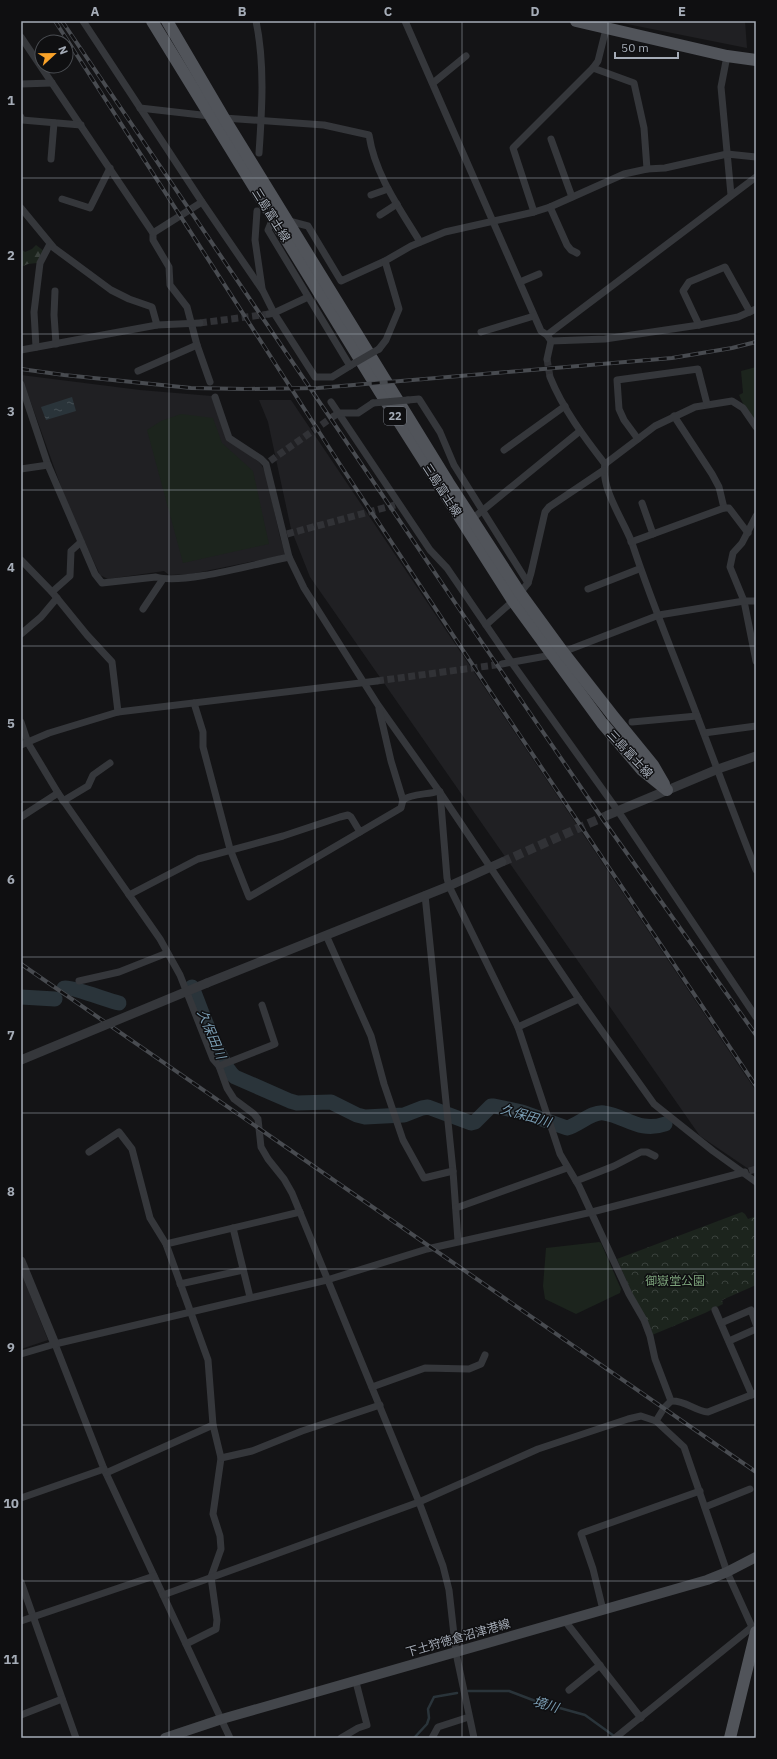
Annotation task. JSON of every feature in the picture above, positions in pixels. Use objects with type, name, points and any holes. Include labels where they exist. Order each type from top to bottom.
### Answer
[{"type":"main road","name":"三島富士線","points":[[152,21],[396,417],[607,729],[642,770],[667,790]]},
{"type":"main road","name":"三島富士線","points":[[167,21],[224,118],[472,519],[517,597]]},
{"type":"main road","points":[[576,21],[727,56],[756,60]]},
{"type":"main road","name":"下土狩徳倉沼津港線","points":[[165,1738],[222,1719],[356,1682],[707,1580],[727,1572],[756,1557]]},
{"type":"main road","points":[[730,1738],[755,1629]]},
{"type":"street","points":[[83,21],[263,292]]},
{"type":"street","points":[[256,21],[262,61],[259,153]]},
{"type":"street","points":[[405,21],[541,331],[549,338],[605,339],[699,326],[738,318],[753,311],[725,267],[689,282],[683,291],[699,326]]},
{"type":"street","points":[[534,212],[513,148],[593,68],[598,61],[606,29]]},
{"type":"street","points":[[21,37],[24,45],[52,83],[154,233],[154,240],[169,267],[170,285],[187,307],[197,345],[210,382]]},
{"type":"street","points":[[432,83],[466,56]]},
{"type":"street","points":[[727,56],[721,88],[731,195]]},
{"type":"street","points":[[593,68],[634,83],[644,128],[647,169]]},
{"type":"street","points":[[21,84],[52,83]]},
{"type":"street","points":[[140,108],[210,116]]},
{"type":"street","points":[[21,117],[22,120],[81,125]]},
{"type":"street","points":[[224,118],[261,122],[324,125],[369,135],[372,153],[388,189],[420,242]]},
{"type":"street","points":[[51,159],[54,123]]},
{"type":"street","points":[[551,139],[572,197]]},
{"type":"street","points":[[289,221],[308,226],[341,281],[385,261],[420,242],[446,232],[494,222],[550,207],[624,174],[647,169],[665,168],[727,154],[756,157]]},
{"type":"street","points":[[62,199],[90,208],[110,168]]},
{"type":"street","points":[[547,359],[549,338],[756,177]]},
{"type":"street","points":[[370,195],[388,189]]},
{"type":"street","points":[[154,233],[202,202]]},
{"type":"street","points":[[380,215],[397,204]]},
{"type":"street","points":[[550,207],[567,245],[571,250],[577,253]]},
{"type":"street","points":[[21,208],[54,248],[111,290],[129,299],[152,307],[157,325]]},
{"type":"street","points":[[257,211],[255,240],[263,292],[271,314],[315,377],[332,377],[379,349],[386,340],[399,309],[385,261]]},
{"type":"street","points":[[273,218],[268,230],[351,365]]},
{"type":"street","points":[[36,347],[34,312],[40,263],[50,244]]},
{"type":"street","points":[[520,282],[539,274]]},
{"type":"street","points":[[55,291],[54,315],[56,344]]},
{"type":"street","points":[[271,314],[308,297]]},
{"type":"street","points":[[482,332],[534,316]]},
{"type":"street","points":[[21,350],[157,325],[200,323]]},
{"type":"street","points":[[138,371],[197,345]]},
{"type":"street","points":[[638,439],[624,420],[619,409],[617,380],[698,369],[707,404]]},
{"type":"street","points":[[550,377],[555,390],[604,467],[613,504],[631,542],[639,568],[659,615],[755,866]]},
{"type":"street","points":[[21,384],[48,465],[95,574],[102,583],[156,577],[163,579],[193,577],[289,557]]},
{"type":"street","points":[[215,397],[229,438],[268,462],[289,557],[304,588],[378,705],[439,792],[579,999],[654,1104],[713,1151],[747,1172],[756,1182]]},
{"type":"street","points":[[336,415],[358,413],[373,403],[419,399],[440,432],[454,465],[482,512],[528,582]]},
{"type":"street","points":[[331,402],[336,415],[397,505],[430,550],[447,568],[512,663],[618,811],[756,1017]]},
{"type":"street","points":[[486,625],[517,597],[528,582],[545,512],[549,507],[604,467],[655,426],[695,407],[707,404],[732,402],[743,408],[756,427]]},
{"type":"street","points":[[504,450],[565,406]]},
{"type":"street","points":[[674,416],[712,474],[719,487],[724,508]]},
{"type":"street","points":[[472,519],[580,431]]},
{"type":"street","points":[[21,469],[48,465]]},
{"type":"street","points":[[642,503],[653,534]]},
{"type":"street","points":[[631,542],[724,508],[729,508],[748,533]]},
{"type":"street","points":[[756,516],[742,543],[733,554],[730,567],[744,601],[756,661]]},
{"type":"street","points":[[52,592],[70,576],[70,551],[81,542]]},
{"type":"street","points":[[21,560],[52,592],[87,635],[112,662],[118,712]]},
{"type":"street","points":[[588,589],[639,568]]},
{"type":"street","points":[[143,609],[163,579]]},
{"type":"street","points":[[21,634],[41,617],[57,598]]},
{"type":"street","points":[[502,664],[557,653],[659,615],[744,601],[756,601]]},
{"type":"street","points":[[24,744],[49,733],[118,712],[364,681],[377,681]]},
{"type":"street","points":[[194,703],[203,732],[203,746],[230,850],[249,898],[397,811],[403,806],[403,800],[391,761],[378,705]]},
{"type":"street","points":[[632,722],[697,716]]},
{"type":"street","points":[[21,722],[24,744],[154,929],[180,975],[213,1059],[219,1066],[227,1088],[234,1099],[254,1114],[258,1119],[261,1147],[268,1159],[284,1179],[300,1212],[420,1502],[446,1578],[456,1653],[474,1738]]},
{"type":"street","points":[[704,732],[756,726]]},
{"type":"street","points":[[608,815],[718,769],[756,756]]},
{"type":"street","points":[[63,801],[88,786],[93,775],[110,763]]},
{"type":"street","points":[[403,800],[407,797],[439,792]]},
{"type":"street","points":[[439,792],[449,886],[518,1028],[560,1154],[592,1212],[628,1294],[647,1327],[656,1359],[671,1401]]},
{"type":"street","points":[[21,817],[58,794]]},
{"type":"street","points":[[129,895],[198,859],[284,836],[348,815],[351,817],[360,832]]},
{"type":"street","points":[[21,1060],[207,983],[449,886],[502,862]]},
{"type":"street","points":[[425,895],[447,1108],[458,1241]]},
{"type":"street","points":[[326,935],[371,1036],[384,1084],[403,1140],[419,1170],[424,1178],[453,1171]]},
{"type":"street","points":[[80,981],[120,972],[167,952]]},
{"type":"street","points":[[518,1028],[579,999]]},
{"type":"street","points":[[219,1066],[275,1044],[262,1005]]},
{"type":"street","points":[[89,1152],[118,1132],[132,1149],[150,1218],[166,1244],[189,1312],[208,1360],[213,1425],[221,1458],[213,1514],[220,1536],[221,1549],[211,1578],[217,1620],[216,1629],[186,1644]]},
{"type":"street","points":[[576,1181],[614,1166],[641,1152],[647,1152],[655,1156]]},
{"type":"street","points":[[456,1208],[567,1168]]},
{"type":"street","points":[[21,1354],[55,1344],[327,1280],[458,1241],[592,1212],[747,1172]]},
{"type":"street","points":[[166,1244],[300,1212]]},
{"type":"street","points":[[233,1228],[250,1297]]},
{"type":"street","points":[[21,1261],[105,1471],[230,1738]]},
{"type":"street","points":[[180,1284],[243,1270]]},
{"type":"street","points":[[656,1421],[664,1408],[671,1401],[679,1401],[703,1412],[708,1412],[754,1394],[716,1310]]},
{"type":"street","points":[[721,1323],[750,1310],[756,1324]]},
{"type":"street","points":[[729,1341],[756,1330]]},
{"type":"street","points":[[372,1387],[425,1368],[469,1369],[481,1364],[485,1355]]},
{"type":"street","points":[[221,1458],[252,1451],[302,1431],[380,1405]]},
{"type":"street","points":[[163,1595],[420,1502],[553,1444],[636,1416],[646,1417],[656,1421],[684,1447],[727,1572],[755,1629],[615,1738]]},
{"type":"street","points":[[21,1498],[105,1471],[213,1425]]},
{"type":"street","points":[[705,1507],[750,1490]]},
{"type":"street","points":[[603,1610],[594,1569],[581,1534],[700,1492]]},
{"type":"street","points":[[21,1621],[154,1576]]},
{"type":"street","points":[[21,1582],[76,1738]]},
{"type":"street","points":[[566,1621],[641,1718]]},
{"type":"street","points":[[569,1690],[600,1665]]},
{"type":"street","points":[[341,1738],[349,1736],[367,1725],[356,1682]]},
{"type":"street","points":[[21,1715],[62,1700]]},
{"type":"street","points":[[432,1738],[438,1727],[469,1718]]},
{"type":"shaded area","points":[[612,21],[745,21],[747,48]]},
{"type":"shaded area","points":[[21,375],[140,390],[212,396],[226,439],[259,462],[266,474],[285,553],[284,555],[191,574],[169,575],[164,571],[108,579],[100,575],[68,506]]},
{"type":"shaded area","points":[[259,400],[291,400],[756,1091],[756,1174],[700,1136],[310,577],[291,529],[268,422]]},
{"type":"shaded area","points":[[21,1272],[48,1340],[21,1349]]},
{"type":"green space","points":[[36,245],[44,251],[37,263],[28,264],[21,267],[21,249],[25,252],[32,249]]},
{"type":"green space","points":[[756,367],[756,424],[748,414],[739,395],[743,393],[741,371]]},
{"type":"green space","points":[[181,414],[213,418],[222,443],[253,471],[269,544],[183,563],[147,430],[161,421]]},
{"type":"green space","name":"御嶽堂公園","points":[[742,1212],[748,1219],[756,1216],[756,1285],[722,1300],[723,1304],[705,1313],[652,1335],[648,1322],[633,1295],[617,1259]]},
{"type":"green space","points":[[601,1243],[621,1289],[620,1293],[576,1314],[545,1299],[543,1286],[546,1248]]},
{"type":"water","points":[[72,397],[76,411],[46,420],[41,407]]},
{"type":"waterway","name":"久保田川","points":[[192,987],[217,1049],[229,1071],[235,1077],[290,1101],[297,1103],[331,1102],[357,1115],[365,1117],[404,1115],[428,1107],[471,1123],[475,1122],[491,1106],[494,1106],[522,1112],[567,1128],[599,1113],[612,1115],[640,1125],[656,1126],[665,1124]]},
{"type":"waterway","name":"久保田川","points":[[64,988],[74,989],[119,1003]]},
{"type":"waterway","name":"久保田川","points":[[21,997],[55,999]]},
{"type":"waterway","name":"境川","points":[[468,1691],[509,1691],[538,1702],[585,1715],[614,1736]]},
{"type":"waterway","name":"境川","points":[[414,1738],[427,1724],[429,1718],[428,1709],[434,1697],[457,1693]]},
{"type":"tunnel","points":[[200,323],[269,314]]},
{"type":"tunnel","points":[[547,359],[550,377]]},
{"type":"tunnel","points":[[270,461],[334,416]]},
{"type":"tunnel","points":[[287,534],[395,505]]},
{"type":"tunnel","points":[[377,681],[502,664]]},
{"type":"tunnel","points":[[502,862],[608,815]]},
{"type":"tunnel","points":[[749,1171],[756,1169]]},
{"type":"railway","points":[[55,21],[341,466],[492,694],[756,1086]]},
{"type":"railway","points":[[62,21],[510,684],[604,821],[756,1035]]},
{"type":"railway","points":[[21,369],[191,388],[318,388],[672,358],[732,348],[756,342]]},
{"type":"railway","points":[[21,964],[756,1472]]}]
